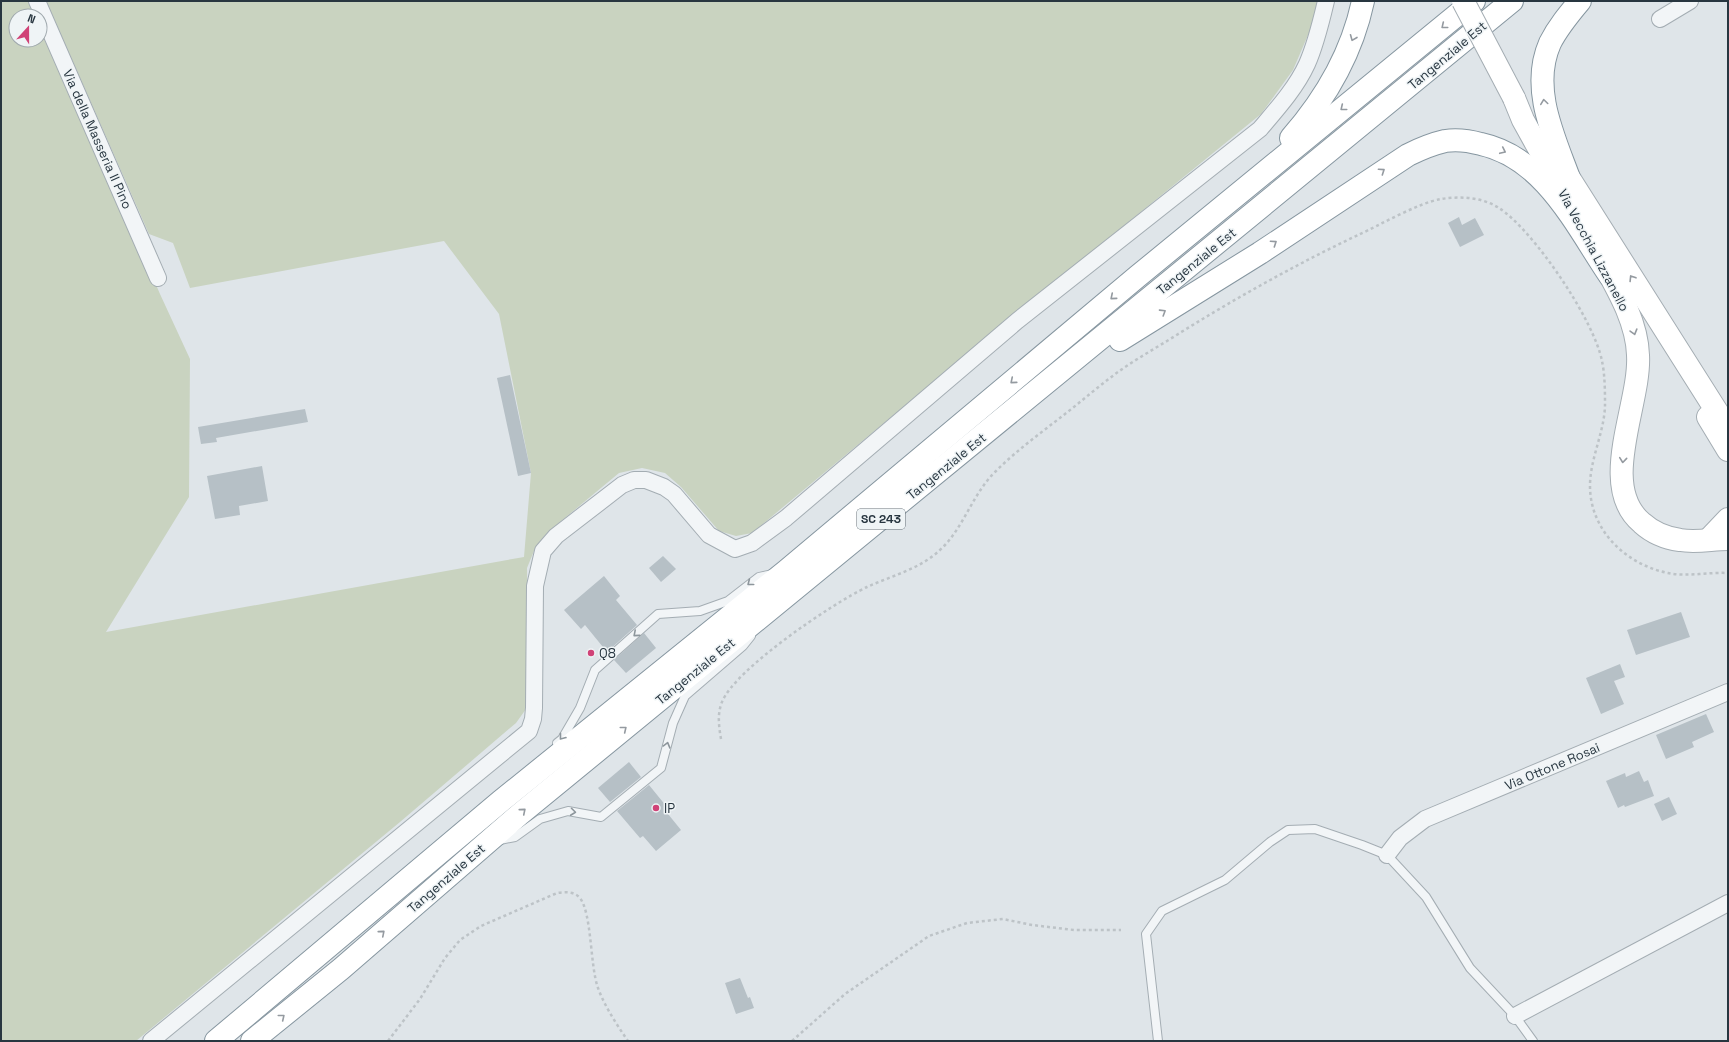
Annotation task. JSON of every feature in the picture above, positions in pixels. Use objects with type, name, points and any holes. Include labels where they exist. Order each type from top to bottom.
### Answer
[{"type":"main road","points":[[1138,276],[1162,244],[1291,138],[1304,123],[1331,84],[1343,62],[1359,21],[1364,1]]},
{"type":"main road","name":"Via Vecchia Lizzanello","points":[[1463,1],[1514,98],[1523,120],[1610,276],[1628,313],[1635,336],[1638,355],[1622,464],[1622,489],[1626,504],[1636,518],[1649,530],[1664,537],[1696,542],[1719,539],[1728,519]]},
{"type":"main road","name":"Tangenziale Est","points":[[216,1041],[501,800],[786,572],[1138,276],[1474,1]]},
{"type":"main road","name":"Tangenziale Est","points":[[252,1041],[341,969],[486,844],[1512,1]]},
{"type":"main road","points":[[1569,178],[1547,118],[1543,90],[1544,66],[1550,45],[1562,22],[1580,1]]},
{"type":"main road","name":"Via Vecchia Lizzanello","points":[[1514,98],[1528,114],[1728,429]]},
{"type":"main road","points":[[938,472],[966,458],[1127,335],[1260,253],[1389,166],[1426,146],[1446,141],[1468,141],[1501,150],[1531,168],[1556,196],[1610,276]]},
{"type":"main road","name":"Via Vecchia Lizzanello","points":[[1683,357],[1687,385],[1728,450]]},
{"type":"street","name":"Via della Masseria Il Pino","points":[[37,1],[158,278]]},
{"type":"street","points":[[151,1041],[529,731],[533,719],[534,708],[535,586],[542,551],[556,536],[622,485],[634,480],[646,480],[664,487],[674,494],[709,535],[723,544],[734,549],[752,543],[786,518],[1017,321],[1260,129],[1289,93],[1307,64],[1322,22],[1326,1]]},
{"type":"street","points":[[1660,19],[1690,1]]},
{"type":"street","name":"Via Ottone Rosai","points":[[1387,855],[1400,838],[1425,819],[1728,692]]},
{"type":"street","points":[[1515,1016],[1728,903]]},
{"type":"lane","points":[[550,749],[562,739],[580,708],[595,670],[658,614],[700,611],[728,601],[759,576],[786,572]]},
{"type":"lane","points":[[486,844],[515,837],[540,819],[568,811],[601,817],[660,768],[673,723],[685,696],[743,646],[766,613]]},
{"type":"lane","points":[[501,800],[519,774]]},
{"type":"lane","points":[[1158,1041],[1146,934],[1162,911],[1225,880],[1270,842],[1288,830],[1315,829],[1387,855],[1426,897],[1470,968],[1515,1016],[1533,1041]]},
{"type":"path","points":[[721,739],[718,719],[722,701],[736,682],[770,651],[826,611],[865,588],[924,562],[941,549],[956,530],[979,490],[993,474],[1012,456],[1118,372],[1224,305],[1307,259],[1438,199],[1473,198],[1498,207],[1524,231],[1554,268],[1592,330],[1602,362],[1605,409],[1594,453],[1590,488],[1596,520],[1612,545],[1642,565],[1671,574],[1728,573]]},
{"type":"path","points":[[388,1041],[420,999],[445,958],[460,940],[481,926],[557,893],[570,892],[579,897],[585,909],[598,987],[614,1021],[628,1041]]},
{"type":"path","points":[[792,1041],[845,994],[929,936],[967,923],[1003,919],[1032,925],[1074,930],[1121,930]]},
{"type":"green space","points":[[1,1],[33,1],[36,8],[8,8],[8,48],[48,48],[48,36],[160,294],[190,359],[189,497],[106,632],[524,557],[531,473],[499,314],[444,241],[190,288],[173,243],[149,234],[46,1],[1318,1],[1314,21],[1293,70],[1261,114],[980,343],[752,533],[736,536],[719,531],[681,487],[665,473],[642,468],[619,473],[548,532],[536,546],[527,568],[528,683],[526,709],[516,723],[400,822],[136,1041],[1,1041]]},
{"type":"building","points":[[1459,217],[1462,225],[1475,218],[1484,235],[1460,247],[1448,223]]},
{"type":"building","points":[[510,375],[531,473],[518,476],[497,378]]},
{"type":"building","points":[[305,409],[308,422],[216,438],[217,442],[201,444],[198,427]]},
{"type":"building","points":[[262,466],[268,501],[239,506],[240,515],[215,519],[207,476]]},
{"type":"building","points":[[663,556],[676,569],[661,582],[649,568]]},
{"type":"building","points":[[604,576],[620,596],[616,600],[637,625],[607,652],[585,625],[581,629],[564,610]]},
{"type":"building","points":[[1681,612],[1690,637],[1636,655],[1627,630]]},
{"type":"building","points":[[644,633],[656,648],[626,673],[614,660]]},
{"type":"building","points":[[1620,664],[1625,677],[1614,681],[1624,704],[1601,714],[1586,678]]},
{"type":"building","points":[[1706,714],[1714,732],[1692,742],[1694,747],[1666,759],[1656,735]]},
{"type":"building","points":[[629,762],[641,777],[610,802],[598,788]]},
{"type":"building","points":[[1639,771],[1644,782],[1648,780],[1654,796],[1625,807],[1624,805],[1618,808],[1606,781],[1625,773],[1626,777]]},
{"type":"building","points":[[649,785],[671,812],[668,814],[681,830],[656,851],[643,836],[640,838],[617,811]]},
{"type":"building","points":[[1669,797],[1677,814],[1662,821],[1654,804]]},
{"type":"building","points":[[740,978],[748,998],[750,997],[754,1008],[736,1014],[725,983]]},
{"type":"place","name":"Q8","points":[[591,653]]},
{"type":"place","name":"IP","points":[[656,808]]}]
